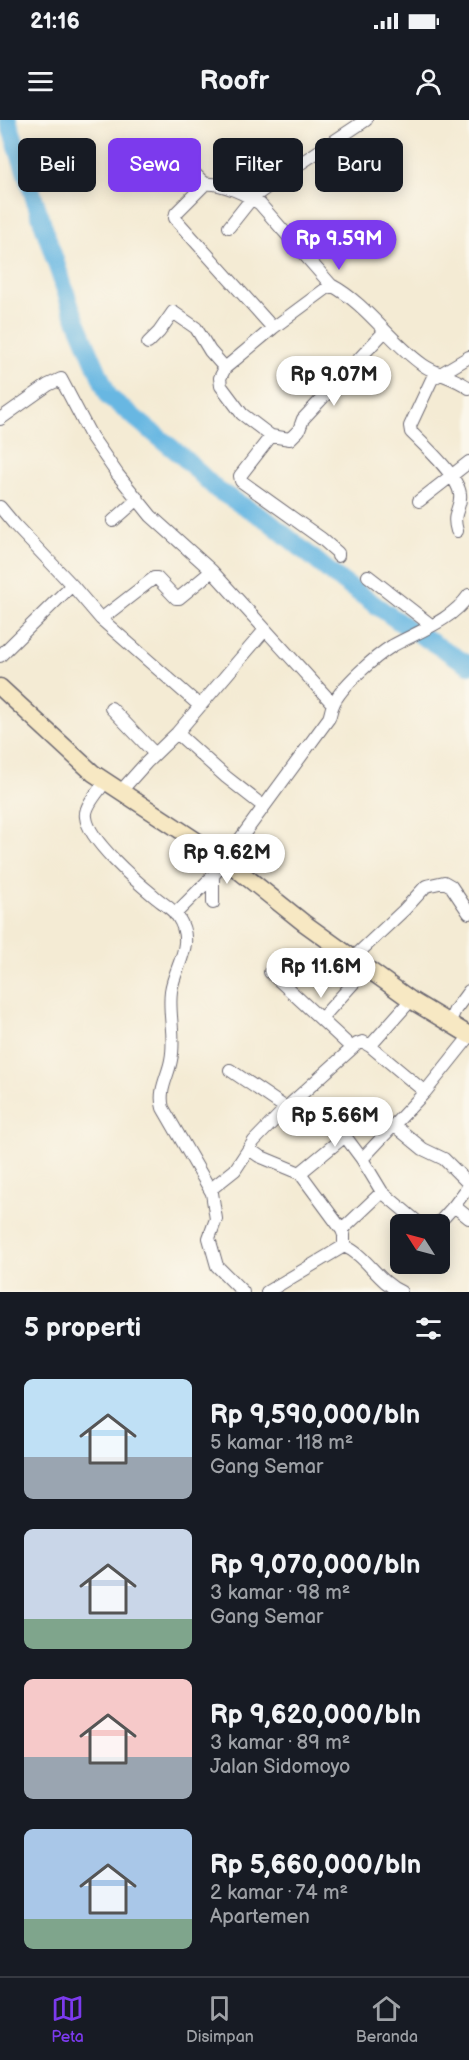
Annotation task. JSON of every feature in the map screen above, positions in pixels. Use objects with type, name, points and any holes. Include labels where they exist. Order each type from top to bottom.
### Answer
[{"type":"main road","points":[[0,687],[105,782],[225,861],[304,923],[411,1000],[469,1036]]},
{"type":"street","points":[[229,227],[252,198],[366,120]]},
{"type":"street","points":[[201,180],[205,184]]},
{"type":"street","points":[[273,328],[175,218],[180,208],[205,184],[218,184],[252,198],[260,204],[331,285],[344,292],[384,331],[424,365],[448,375],[469,388]]},
{"type":"street","points":[[331,285],[273,328],[225,368],[220,378],[222,389],[242,414],[271,436],[290,439],[299,430],[303,419],[384,331]]},
{"type":"street","points":[[148,343],[169,320],[173,312],[196,328],[210,351],[225,368]]},
{"type":"street","points":[[457,531],[455,514],[460,496],[451,476],[411,432],[410,428],[432,379],[469,357]]},
{"type":"street","points":[[0,419],[48,385],[61,379],[91,436],[151,516],[212,571],[264,631],[333,704]]},
{"type":"street","points":[[271,436],[240,476],[241,481],[322,539],[338,556]]},
{"type":"street","points":[[419,501],[469,462]]},
{"type":"street","points":[[113,521],[138,499]]},
{"type":"street","points":[[0,507],[101,619],[200,706]]},
{"type":"street","points":[[101,619],[154,578],[157,578],[176,598],[179,598],[212,571]]},
{"type":"street","points":[[368,576],[431,625]]},
{"type":"street","points":[[0,656],[72,585]]},
{"type":"street","points":[[175,914],[225,861],[329,718],[333,704],[352,679],[379,656],[456,612],[469,595]]},
{"type":"street","points":[[120,792],[177,734],[264,631]]},
{"type":"street","points":[[111,708],[155,754]]},
{"type":"street","points":[[177,734],[263,806]]},
{"type":"street","points":[[105,782],[87,808],[86,818],[91,828],[116,862],[178,917],[185,935],[186,951],[171,991],[170,1006],[173,1027],[171,1059],[160,1098],[163,1108],[211,1190],[216,1219],[209,1238],[217,1266],[243,1292]]},
{"type":"street","points":[[213,876],[213,903]]},
{"type":"street","points":[[353,958],[426,886],[444,882],[451,886],[469,913]]},
{"type":"street","points":[[321,1019],[367,968]]},
{"type":"street","points":[[270,972],[352,1048]]},
{"type":"street","points":[[449,1023],[455,1010],[469,991]]},
{"type":"street","points":[[369,1046],[411,1000]]},
{"type":"street","points":[[362,1159],[425,1092],[469,1036]]},
{"type":"street","points":[[211,1190],[236,1170],[254,1141],[286,1108],[352,1048],[363,1042],[425,1092]]},
{"type":"street","points":[[230,1070],[286,1108]]},
{"type":"street","points":[[333,1120],[362,1159],[382,1192],[408,1214]]},
{"type":"street","points":[[395,1126],[423,1149],[444,1159],[469,1185],[447,1214]]},
{"type":"street","points":[[300,1173],[345,1136]]},
{"type":"street","points":[[249,1149],[259,1156],[300,1173],[342,1230],[344,1246]]},
{"type":"street","points":[[342,1230],[382,1192]]},
{"type":"street","points":[[454,1206],[469,1218]]},
{"type":"street","points":[[267,1292],[344,1246]]},
{"type":"street","points":[[344,1246],[353,1251],[383,1281],[400,1292]]},
{"type":"waterway","points":[[8,120],[70,305],[109,397],[182,456],[217,490],[268,521],[336,577],[412,631]]},
{"type":"waterway","points":[[420,635],[469,665]]}]
